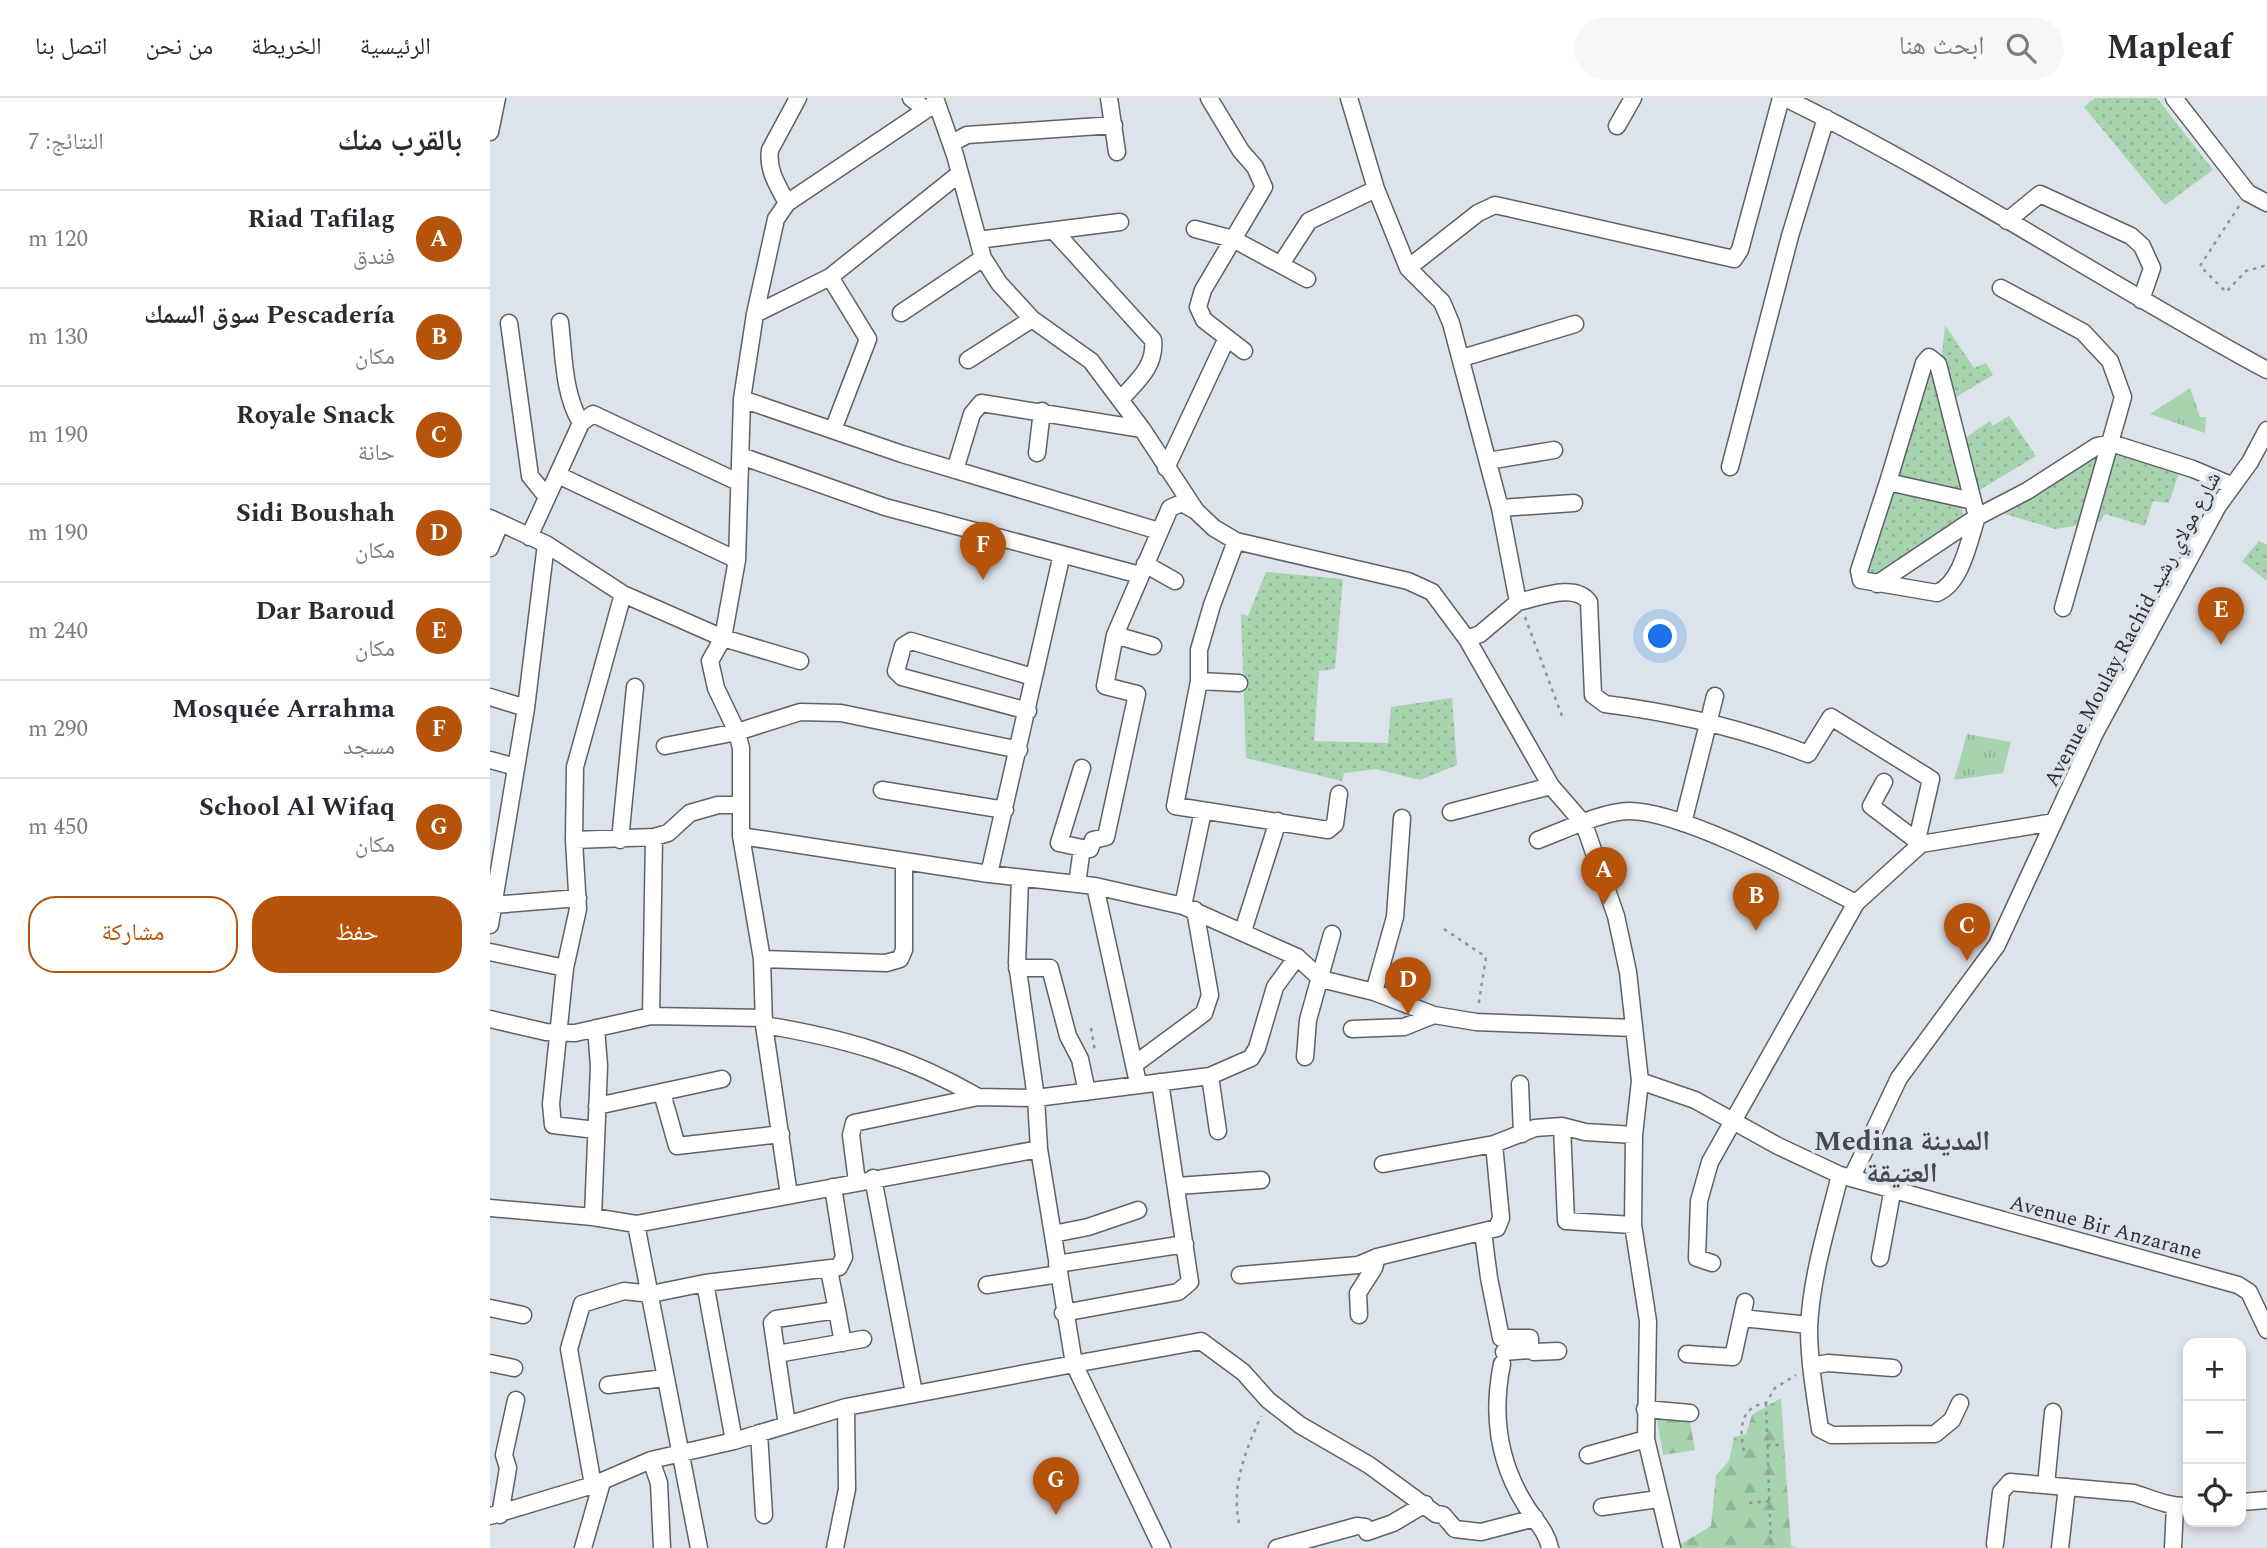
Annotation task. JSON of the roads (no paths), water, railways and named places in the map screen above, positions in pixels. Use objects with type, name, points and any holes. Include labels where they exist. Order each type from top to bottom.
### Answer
[{"type":"street","points":[[490,132],[497,98]]},
{"type":"street","points":[[787,203],[770,170],[769,158],[770,150],[798,98]]},
{"type":"street","points":[[911,98],[933,104],[951,143],[984,258],[1010,297],[1032,319],[1091,361],[1143,429],[1196,511],[1214,528],[1236,541],[1422,585],[1432,592],[1467,639],[1551,786],[1584,824],[1616,916],[1628,972],[1640,1081],[1634,1135],[1633,1225],[1648,1321],[1646,1438],[1658,1499],[1672,1548]]},
{"type":"street","points":[[1109,98],[1117,152]]},
{"type":"street","points":[[1209,98],[1241,151],[1255,167],[1264,187],[1203,290],[1198,307],[1204,320],[1226,340],[1244,351]]},
{"type":"street","points":[[1349,98],[1376,189],[1408,268],[1442,302],[1462,358],[1500,508],[1518,602]]},
{"type":"street","points":[[1617,126],[1633,98]]},
{"type":"street","points":[[1408,268],[1478,213],[1495,205],[1734,259],[1740,250],[1783,98],[1826,118],[2267,370]]},
{"type":"street","points":[[2174,98],[2248,193],[2267,203]]},
{"type":"street","points":[[789,1195],[764,1021],[762,959],[741,836],[743,763],[737,732],[712,675],[710,662],[723,638],[737,560],[742,399],[755,314],[776,219],[787,203],[933,104]]},
{"type":"street","points":[[1730,467],[1790,236],[1826,118]]},
{"type":"street","points":[[951,143],[967,135],[1114,125]]},
{"type":"street","points":[[755,314],[830,277],[959,174]]},
{"type":"street","points":[[1281,264],[1309,221],[1376,189]]},
{"type":"street","points":[[2007,221],[2040,194],[2132,236],[2147,253],[2152,268],[2141,300]]},
{"type":"street","points":[[978,240],[1120,222]]},
{"type":"street","points":[[1195,229],[1233,239],[1307,279]]},
{"type":"street","points":[[1054,231],[1153,340],[1153,357],[1147,370],[1121,399]]},
{"type":"street","points":[[901,313],[984,258]]},
{"type":"street","points":[[830,277],[868,339],[833,430]]},
{"type":"street","points":[[2001,288],[2082,332],[2110,361],[2123,397],[2063,608]]},
{"type":"street","points":[[968,360],[1032,319]]},
{"type":"street","points":[[560,321],[567,382],[573,410],[581,423]]},
{"type":"street","points":[[509,323],[530,476],[547,496]]},
{"type":"street","points":[[1462,358],[1575,324]]},
{"type":"street","points":[[1166,468],[1226,340]]},
{"type":"street","points":[[1931,357],[1938,363],[1975,509],[1955,578],[1945,590],[1937,593],[1861,580],[1859,571],[1924,363],[1931,357]]},
{"type":"street","points":[[742,399],[955,470],[1159,531]]},
{"type":"street","points":[[955,470],[976,406],[981,403],[1143,429]]},
{"type":"street","points":[[1037,453],[1042,411]]},
{"type":"street","points":[[529,537],[581,423],[593,414],[738,482]]},
{"type":"street","name":"Avenue Moulay Rachid شارع مولاي رشيد","points":[[1960,1403],[1952,1420],[1935,1434],[1825,1434],[1820,1429],[1811,1367],[1809,1325],[1823,1242],[1846,1176],[1899,1078],[1997,945],[2095,733],[2231,485],[2250,462],[2267,430]]},
{"type":"street","points":[[1877,584],[1975,509],[2026,491],[2097,446],[2111,443],[2193,468],[2231,485]]},
{"type":"street","points":[[1488,461],[1554,450]]},
{"type":"street","points":[[741,456],[885,507],[1062,554],[1142,570],[1175,581]]},
{"type":"street","points":[[558,475],[737,560]]},
{"type":"street","points":[[1888,482],[1975,509]]},
{"type":"street","points":[[1082,768],[1059,843],[1090,849],[1093,840],[1106,838],[1137,694],[1105,685],[1115,635],[1170,508],[1182,503],[1196,511]]},
{"type":"street","points":[[1500,508],[1574,503]]},
{"type":"street","points":[[490,548],[495,521],[546,544],[622,594],[723,638],[800,661]]},
{"type":"street","points":[[1236,541],[1199,650],[1199,681],[1174,803],[1177,807],[1331,829],[1335,824],[1339,794]]},
{"type":"street","points":[[490,925],[526,708],[546,544]]},
{"type":"street","points":[[989,874],[1062,554]]},
{"type":"street","points":[[1467,639],[1480,634],[1518,602],[1569,592],[1586,597],[1589,602],[1593,695],[1596,699],[1605,704],[1709,721],[1762,735],[1808,754],[1831,717],[1931,779],[1919,842]]},
{"type":"street","points":[[596,1130],[551,1124],[565,968],[578,898],[574,840],[578,750],[622,594]]},
{"type":"street","points":[[1115,635],[1153,646]]},
{"type":"street","points":[[1028,711],[902,677],[896,671],[903,646],[911,641],[1033,677]]},
{"type":"street","points":[[1199,681],[1239,683]]},
{"type":"street","points":[[620,840],[635,687]]},
{"type":"street","points":[[1683,824],[1715,696]]},
{"type":"street","points":[[490,697],[526,708]]},
{"type":"street","points":[[665,746],[737,732],[800,712],[841,713],[1019,750]]},
{"type":"street","points":[[490,760],[516,767]]},
{"type":"street","points":[[1884,782],[1874,796],[1871,806],[1919,842]]},
{"type":"street","points":[[1451,812],[1551,786]]},
{"type":"street","points":[[881,790],[1005,810]]},
{"type":"street","points":[[574,840],[654,837],[668,833],[697,811],[718,805],[740,805]]},
{"type":"street","points":[[1135,1064],[1204,1013],[1207,1007],[1210,995],[1189,908],[1203,811]]},
{"type":"street","points":[[1538,840],[1628,811],[1683,824],[1793,871],[1856,902]]},
{"type":"street","points":[[1374,992],[1395,917],[1402,818]]},
{"type":"street","points":[[1244,931],[1278,821]]},
{"type":"street","points":[[1712,1263],[1697,1258],[1699,1201],[1710,1161],[1731,1119],[1856,902],[1919,842],[2054,822]]},
{"type":"street","points":[[741,836],[904,862],[1095,886],[1189,908],[1297,957],[1321,979],[1374,992],[1434,1015],[1476,1022],[1633,1028]]},
{"type":"street","points":[[651,1016],[654,837]]},
{"type":"street","points":[[1077,884],[1083,848]]},
{"type":"street","points":[[762,959],[896,962],[904,950],[904,862]]},
{"type":"street","points":[[1020,878],[1016,917],[1017,968],[1036,1098],[1039,1149],[1063,1313],[1074,1364],[1162,1548]]},
{"type":"street","points":[[1095,886],[1138,1083]]},
{"type":"street","points":[[493,905],[578,898]]},
{"type":"street","points":[[1305,1057],[1308,1020],[1332,934]]},
{"type":"street","points":[[490,952],[565,968]]},
{"type":"street","points":[[914,1393],[865,1180],[851,1135],[854,1123],[978,1097],[1036,1098],[1210,1076],[1251,1058],[1257,1048],[1275,987],[1297,957]]},
{"type":"street","points":[[1017,968],[1050,968],[1068,1036],[1080,1059],[1087,1092]]},
{"type":"street","points":[[1352,1029],[1404,1027],[1434,1015]]},
{"type":"street","points":[[490,1018],[559,1032],[596,1028],[651,1016],[764,1021],[891,1054],[937,1074],[978,1097]]},
{"type":"street","points":[[593,1217],[599,1066],[596,1028]]},
{"type":"street","points":[[1210,1076],[1218,1131]]},
{"type":"street","points":[[597,1106],[722,1079]]},
{"type":"street","name":"Avenue Bir Anzarane","points":[[1640,1081],[1695,1100],[1778,1146],[1846,1176],[2238,1285],[2249,1292],[2267,1330]]},
{"type":"street","points":[[1063,1313],[1184,1290],[1192,1278],[1160,1082]]},
{"type":"street","points":[[1520,1084],[1522,1134]]},
{"type":"street","points":[[662,1093],[677,1146],[780,1134]]},
{"type":"street","points":[[1383,1164],[1494,1144],[1535,1128],[1562,1126],[1585,1132],[1634,1135]]},
{"type":"street","points":[[1562,1126],[1566,1221],[1633,1225]]},
{"type":"street","points":[[1240,1275],[1358,1265],[1377,1257],[1497,1228],[1501,1222],[1494,1144]]},
{"type":"street","points":[[490,1208],[593,1217],[636,1224],[1039,1149]]},
{"type":"street","points":[[1177,1186],[1261,1180]]},
{"type":"street","points":[[583,1548],[597,1484],[569,1349],[582,1304],[624,1291],[650,1294],[705,1283],[839,1267],[844,1256],[833,1187]]},
{"type":"street","points":[[1880,1258],[1893,1188]]},
{"type":"street","points":[[1052,1234],[1088,1227],[1138,1210]]},
{"type":"street","points":[[636,1224],[699,1548]]},
{"type":"street","points":[[1483,1232],[1502,1338],[1530,1338],[1530,1350]]},
{"type":"street","points":[[987,1285],[1185,1244]]},
{"type":"street","points":[[1359,1315],[1358,1293],[1374,1268],[1377,1257]]},
{"type":"street","points":[[829,1270],[843,1343]]},
{"type":"street","points":[[705,1283],[734,1441]]},
{"type":"street","points":[[490,1308],[523,1315]]},
{"type":"street","points":[[787,1425],[773,1321],[836,1310]]},
{"type":"street","points":[[1687,1354],[1733,1357],[1744,1310],[1809,1325]]},
{"type":"street","points":[[777,1354],[863,1339]]},
{"type":"street","points":[[495,1515],[597,1484],[651,1460],[734,1441],[846,1407],[1201,1341],[1243,1372],[1268,1400],[1300,1425],[1369,1465],[1443,1515],[1455,1529],[1471,1533],[1535,1518]]},
{"type":"street","points":[[1550,1548],[1547,1534],[1525,1505],[1500,1446],[1496,1396],[1503,1358],[1530,1350],[1558,1351]]},
{"type":"street","points":[[490,1363],[514,1368]]},
{"type":"street","points":[[1811,1367],[1828,1363],[1893,1368]]},
{"type":"street","points":[[608,1385],[664,1378]]},
{"type":"street","points":[[495,1515],[508,1468],[504,1455],[516,1400]]},
{"type":"street","points":[[835,1548],[847,1489],[846,1407]]},
{"type":"street","points":[[1645,1409],[1690,1413]]},
{"type":"street","points":[[2046,1485],[2053,1412]]},
{"type":"street","points":[[759,1433],[764,1515]]},
{"type":"street","points":[[1588,1455],[1646,1438]]},
{"type":"street","points":[[651,1460],[659,1483],[662,1548]]},
{"type":"street","points":[[1995,1544],[2003,1485],[2010,1482],[2134,1493],[2147,1500],[2166,1501],[2181,1506],[2173,1548]]},
{"type":"street","points":[[2060,1548],[2067,1487]]},
{"type":"street","points":[[1602,1507],[1658,1499]]},
{"type":"street","points":[[2246,1502],[2267,1500]]},
{"type":"street","points":[[1367,1532],[1393,1523],[1425,1504]]},
{"type":"street","points":[[1278,1548],[1357,1527],[1364,1527],[1372,1548]]},
{"type":"place","name":"Mosquée Arrahma","points":[[983,580]]},
{"type":"place","name":"Dar Baroud","points":[[2221,645]]},
{"type":"place","name":"Riad Tafilag","points":[[1604,905]]},
{"type":"place","name":"Pescadería سوق السمك","points":[[1756,931]]},
{"type":"place","name":"Royale Snack","points":[[1967,961]]},
{"type":"place","name":"Sidi Boushah","points":[[1408,1015]]},
{"type":"place","name":"School Al Wifaq","points":[[1056,1515]]},
{"type":"district","name":"Medina المدينة العتيقة","points":[[1902,1156]]}]
